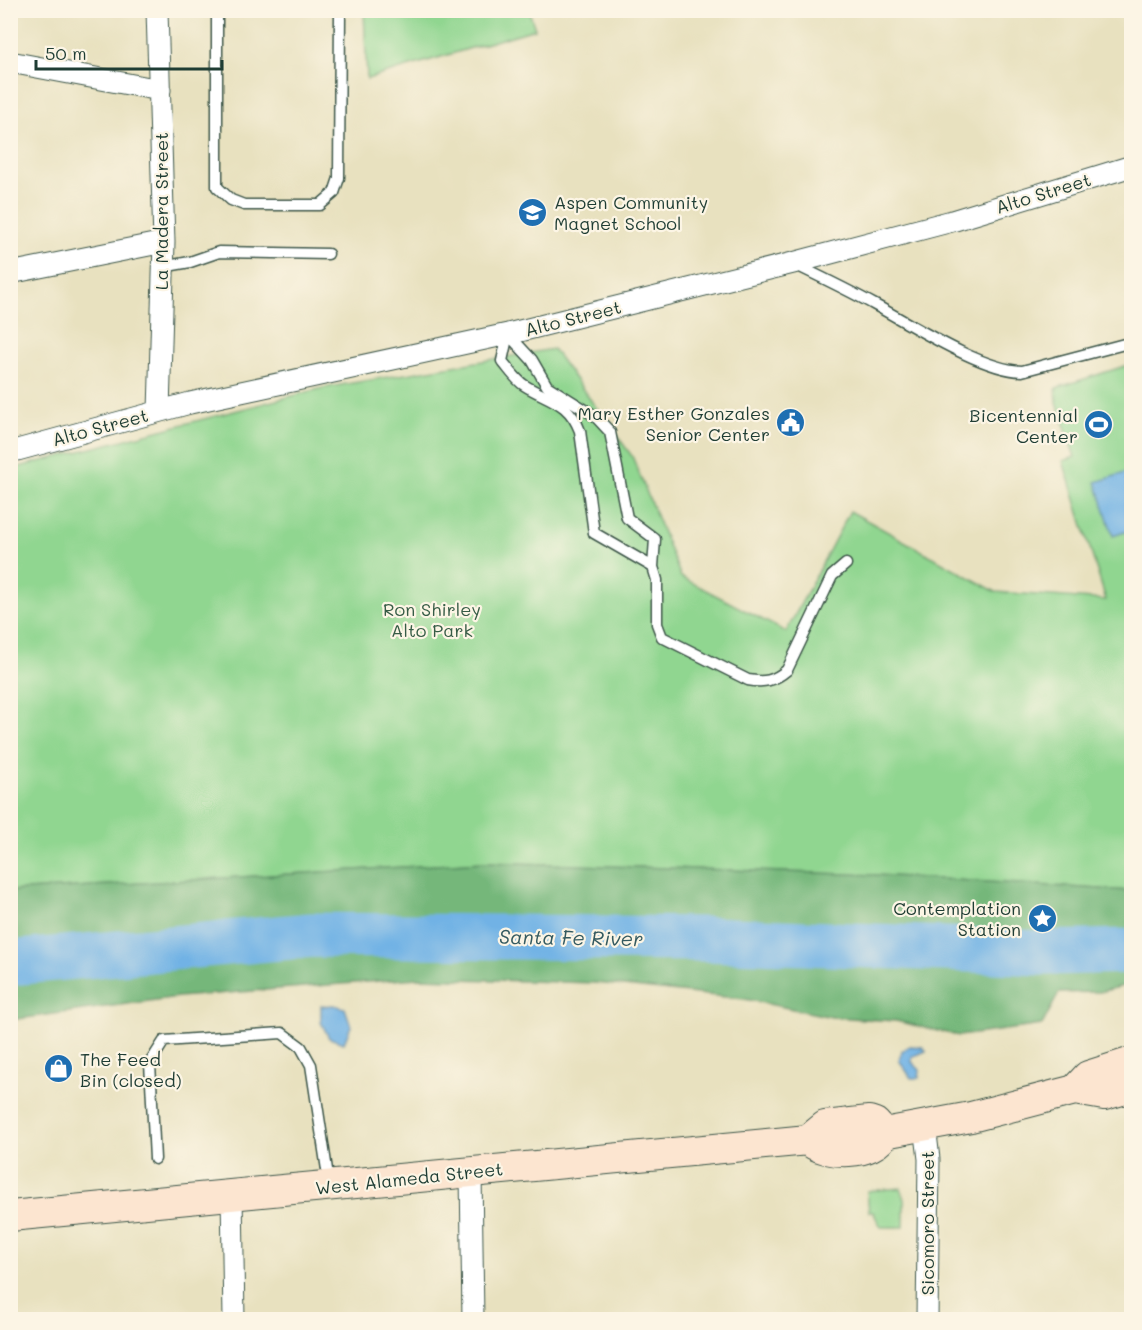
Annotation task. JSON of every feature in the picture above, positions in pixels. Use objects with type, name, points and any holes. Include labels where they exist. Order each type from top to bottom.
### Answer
[{"type":"street","name":"La Madera Street","points":[[157,10],[164,242],[159,411]]},
{"type":"street","points":[[10,62],[160,90]]},
{"type":"street","name":"Alto Street","points":[[10,452],[159,411],[508,334],[794,263],[952,221],[1131,166]]},
{"type":"street","points":[[10,273],[164,242]]},
{"type":"street","name":"West Alameda Street","points":[[1075,1090],[1088,1076],[1131,1062]]},
{"type":"street","name":"West Alameda Street","points":[[10,1216],[808,1140],[828,1152],[869,1147],[882,1140],[884,1133],[999,1110],[1075,1090],[1104,1095],[1131,1087]]},
{"type":"street","name":"Sicomoro Street","points":[[925,1126],[929,1171],[927,1320]]},
{"type":"street","points":[[471,1172],[473,1320]]},
{"type":"street","points":[[232,1194],[234,1320]]},
{"type":"lane","points":[[217,10],[217,187],[231,200],[244,205],[320,205],[334,193],[339,178],[339,10]]},
{"type":"lane","points":[[162,267],[190,262],[219,252],[328,254]]},
{"type":"lane","points":[[794,263],[875,304],[927,335],[1006,370],[1022,371],[1131,342]]},
{"type":"lane","points":[[508,334],[502,361],[522,384],[566,407],[574,415],[580,431],[594,533],[653,567]]},
{"type":"lane","points":[[508,334],[532,360],[547,386],[595,416],[610,432],[627,518],[655,539],[653,567],[657,580],[657,624],[662,637],[748,680],[761,682],[777,679],[787,670],[832,576],[846,564]]},
{"type":"lane","points":[[155,1159],[150,1063],[164,1041],[282,1033],[301,1047],[311,1065],[329,1186]]},
{"type":"green space","points":[[364,11],[529,11],[535,29],[367,79]]},
{"type":"green space","name":"Ron Shirley Alto Park","points":[[553,349],[632,456],[681,577],[786,632],[850,511],[996,592],[1106,600],[1063,461],[1075,457],[1057,403],[1056,388],[1131,364],[1131,891],[876,875],[484,862],[11,891],[11,469],[323,388]]},
{"type":"green space","points":[[484,862],[876,875],[1131,891],[1131,984],[1100,992],[1059,993],[1042,1025],[959,1036],[896,1021],[832,1017],[744,999],[596,983],[418,978],[178,997],[11,1020],[11,891]]},
{"type":"green space","points":[[901,1188],[904,1200],[904,1227],[881,1227],[873,1212],[869,1212],[867,1191]]},
{"type":"water","points":[[1131,471],[1131,530],[1113,536],[1096,482]]},
{"type":"water","points":[[334,1005],[345,1008],[351,1026],[344,1043],[329,1038],[321,1022],[321,1006]]},
{"type":"water","points":[[910,1046],[923,1047],[926,1051],[912,1057],[912,1062],[920,1070],[919,1078],[911,1078],[899,1060],[902,1051]]},
{"type":"waterway","name":"Santa Fe River","points":[[10,963],[312,935],[708,939],[1042,953],[1132,951]]},
{"type":"place","name":"Aspen Community Magnet School","points":[[533,212]]},
{"type":"place","name":"Mary Esther Gonzales Senior Center","points":[[791,423]]},
{"type":"place","name":"Bicentennial Center","points":[[1099,425]]},
{"type":"place","name":"Contemplation Station","points":[[1042,918]]},
{"type":"place","name":"The Feed Bin (closed)","points":[[59,1069]]}]
